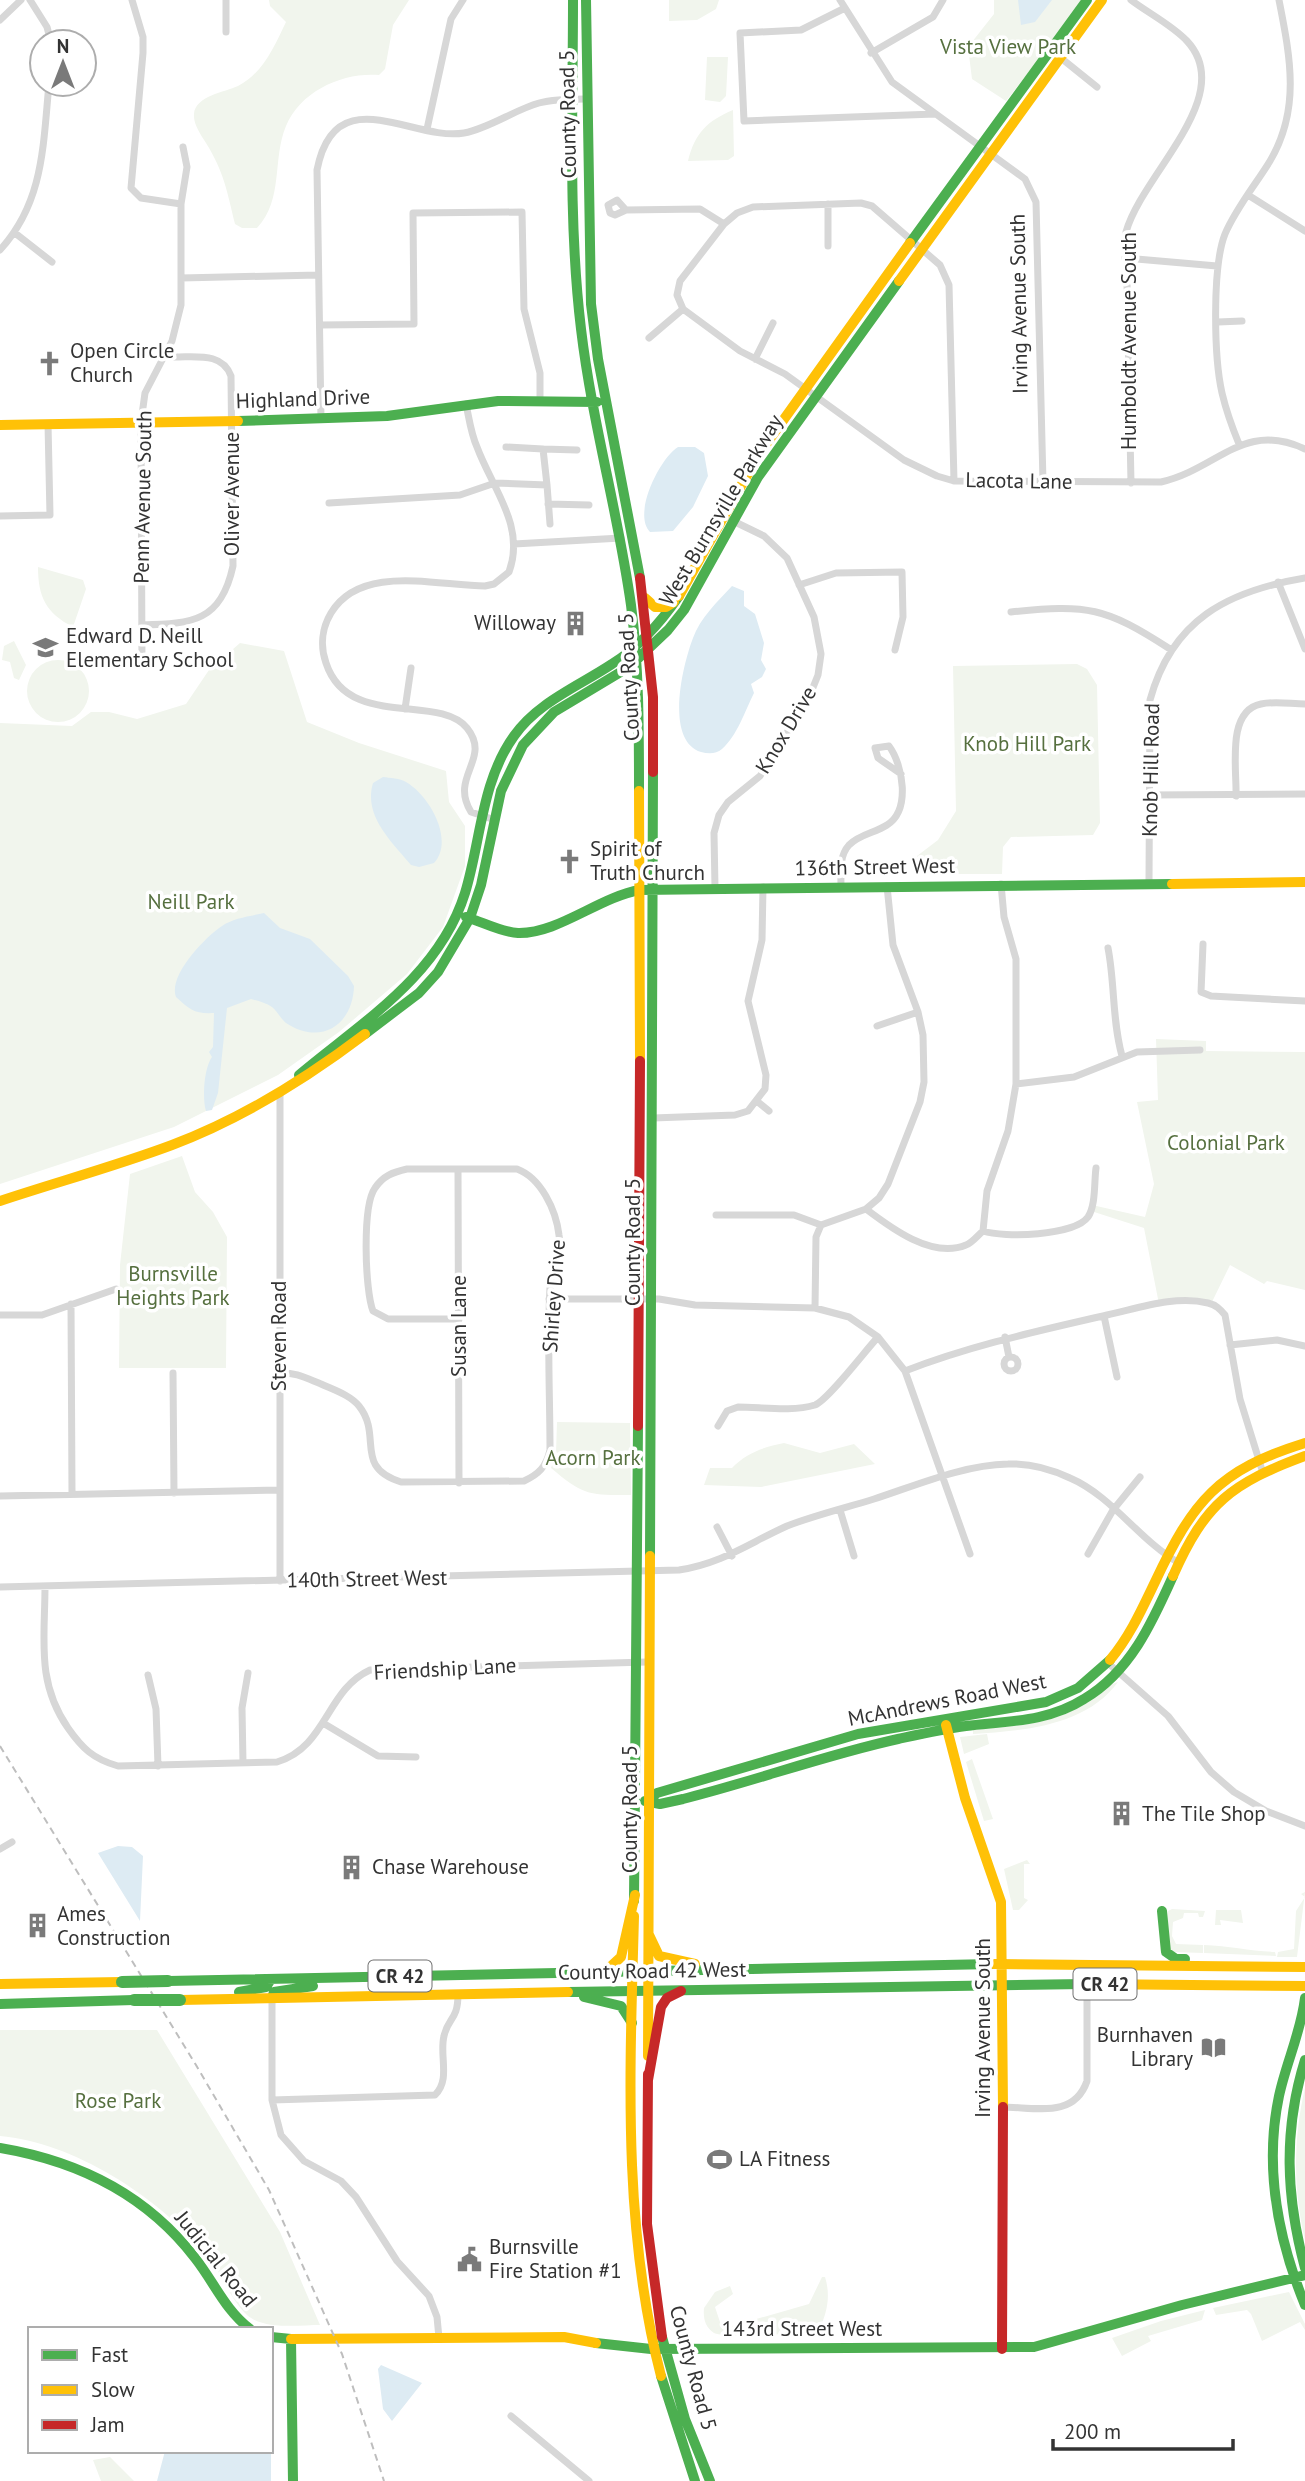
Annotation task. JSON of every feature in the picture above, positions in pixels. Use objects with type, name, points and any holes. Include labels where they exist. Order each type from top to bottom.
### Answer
[{"type":"main road","name":"County Road 5","points":[[573,0],[580,99]]},
{"type":"main road","name":"County Road 5","points":[[586,0],[580,99],[577,291],[643,596],[653,697],[646,890],[646,1300],[632,2023],[636,2250],[658,2349],[668,2410],[695,2481]]},
{"type":"main road","name":"West Burnsville Parkway","points":[[1056,54],[1087,0]]},
{"type":"main road","name":"West Burnsville Parkway","points":[[550,708],[616,676],[649,649],[684,610],[750,466],[810,393],[1056,54],[1102,0]]},
{"type":"main road","name":"County Road 5","points":[[599,402],[638,659],[653,1118],[646,1300]]},
{"type":"main road","name":"Highland Drive","points":[[0,425],[321,419],[387,416],[466,403],[599,402]]},
{"type":"main road","name":"West Burnsville Parkway","points":[[0,1201],[172,1145],[222,1123],[280,1091],[411,983],[463,917],[488,819],[511,766],[531,735],[550,708],[610,666],[648,634],[675,602],[727,518]]},
{"type":"main road","points":[[643,596],[655,607],[666,607],[675,602]]},
{"type":"main road","points":[[616,676],[630,677],[639,686]]},
{"type":"main road","name":"136th Street West","points":[[463,917],[503,931],[523,933],[615,894],[646,890],[1305,881]]},
{"type":"main road","name":"McAndrews Road West","points":[[635,1803],[650,1800],[660,1804],[704,1794],[802,1762],[946,1724],[1023,1723],[1050,1716],[1087,1698],[1113,1667],[1173,1559],[1187,1519],[1203,1498],[1224,1478],[1305,1443]]},
{"type":"main road","name":"McAndrews Road West","points":[[1260,1464],[1305,1456]]},
{"type":"main road","name":"County Road 5","points":[[641,1662],[650,1800],[647,2222],[651,2276],[658,2349],[710,2481]]},
{"type":"main road","name":"Irving Avenue South","points":[[946,1724],[959,1782],[1000,1892],[1003,1964],[1002,2349]]},
{"type":"main road","points":[[605,1971],[614,1966],[621,1957],[635,1895]]},
{"type":"main road","points":[[1132,1965],[1146,1961],[1156,1953],[1162,1911],[1165,1948],[1173,1958],[1236,1959],[1276,1967]]},
{"type":"main road","points":[[649,1935],[654,1950],[663,1958],[734,1969]]},
{"type":"main road","name":"County Road 42 West","points":[[0,1984],[1003,1964],[1305,1967]]},
{"type":"main road","points":[[272,1998],[274,1992],[285,1988],[401,1976]]},
{"type":"main road","points":[[180,2000],[258,1989],[270,1984],[271,1979]]},
{"type":"main road","name":"County Road 42 West","points":[[0,2004],[1003,1983],[1305,1986]]},
{"type":"main road","points":[[648,2080],[661,2007],[671,1995],[686,1990]]},
{"type":"main road","points":[[552,1992],[618,2004],[625,2009],[632,2023]]},
{"type":"main road","points":[[1305,1998],[1279,2097],[1272,2154],[1276,2215],[1299,2277],[1305,2305]]},
{"type":"main road","points":[[1305,2060],[1293,2099],[1287,2154],[1291,2213],[1305,2268]]},
{"type":"main road","name":"Judicial Road","points":[[0,2148],[62,2162],[129,2196],[175,2234],[195,2258],[224,2305],[236,2320],[247,2327]]},
{"type":"main road","name":"143rd Street West","points":[[291,2339],[564,2337],[619,2348],[1002,2349],[1070,2340],[1166,2309],[1261,2290],[1299,2277]]},
{"type":"main road","points":[[273,2337],[291,2339],[293,2481]]},
{"type":"street","points":[[0,20],[20,0]]},
{"type":"street","points":[[30,0],[46,28]]},
{"type":"street","points":[[132,0],[143,37],[143,53],[131,188],[141,198],[181,204]]},
{"type":"street","points":[[226,0],[226,32]]},
{"type":"street","points":[[427,128],[451,19],[463,0]]},
{"type":"street","name":"Irving Avenue South","points":[[840,0],[871,53],[892,82],[1025,179],[1036,202],[1043,482]]},
{"type":"street","points":[[871,53],[933,17],[943,0]]},
{"type":"street","name":"Humboldt Avenue South","points":[[1131,0],[1187,41],[1199,58],[1204,78],[1197,110],[1132,210],[1126,232],[1131,483]]},
{"type":"street","points":[[1239,444],[1221,390],[1217,266],[1226,233],[1281,139],[1288,117],[1292,91],[1290,56],[1279,0]]},
{"type":"street","points":[[845,8],[801,30],[740,33],[744,121],[936,114]]},
{"type":"street","points":[[1056,54],[1097,87]]},
{"type":"street","points":[[0,250],[15,233],[30,207],[39,180],[48,98]]},
{"type":"street","points":[[321,419],[317,170],[327,140],[344,126],[365,118],[465,132],[539,103],[580,99]]},
{"type":"street","name":"Penn Avenue South","points":[[142,666],[141,422],[145,393],[178,324],[181,204],[187,166],[183,147]]},
{"type":"street","points":[[1248,195],[1302,229],[1305,220]]},
{"type":"street","points":[[828,204],[828,246]]},
{"type":"street","points":[[649,338],[683,309],[677,295],[680,281],[724,224],[737,213],[753,207],[828,204],[873,206],[940,265],[949,285],[954,481]]},
{"type":"street","points":[[626,210],[701,209],[724,224]]},
{"type":"street","points":[[320,325],[415,324],[413,213],[522,212],[524,309],[540,373],[540,402]]},
{"type":"street","points":[[15,233],[52,262]]},
{"type":"street","points":[[1125,258],[1217,266]]},
{"type":"street","points":[[181,278],[318,275]]},
{"type":"street","name":"Lacota Lane","points":[[683,309],[810,393],[904,460],[954,481],[1161,482],[1183,477],[1239,444],[1271,438],[1304,446]]},
{"type":"street","points":[[1217,322],[1242,321]]},
{"type":"street","points":[[755,359],[772,323]]},
{"type":"street","name":"Oliver Avenue","points":[[142,625],[179,624],[196,620],[215,608],[228,589],[233,566],[231,376],[222,362],[211,358],[163,356]]},
{"type":"street","points":[[466,403],[476,446],[508,509],[514,544],[509,572],[494,584],[456,586],[391,581],[373,583],[344,598],[333,610],[324,631],[323,655],[337,685],[362,701],[450,717],[468,729],[475,754],[463,788],[463,799],[471,812],[488,819]]},
{"type":"street","points":[[0,516],[50,515],[48,424]]},
{"type":"street","points":[[506,447],[577,450]]},
{"type":"street","points":[[543,449],[550,524]]},
{"type":"street","points":[[328,503],[460,495],[495,483],[547,485]]},
{"type":"street","points":[[548,504],[589,505]]},
{"type":"street","name":"Knox Drive","points":[[715,888],[714,832],[719,815],[729,802],[760,776],[810,695],[818,675],[821,653],[819,633],[787,558],[776,545],[727,518]]},
{"type":"street","points":[[514,544],[621,538]]},
{"type":"street","points":[[799,585],[836,573],[902,572],[903,617],[895,650]]},
{"type":"street","name":"Knob Hill Road","points":[[1149,883],[1150,700],[1158,673],[1170,649],[1188,627],[1209,611],[1242,594],[1278,582],[1305,578]]},
{"type":"street","points":[[1278,582],[1305,649]]},
{"type":"street","points":[[1011,612],[1062,607],[1094,609],[1128,621],[1170,649]]},
{"type":"street","points":[[404,709],[411,668]]},
{"type":"street","points":[[1236,796],[1237,731],[1244,715],[1262,704],[1305,704]]},
{"type":"street","points":[[841,886],[841,861],[848,846],[858,838],[889,824],[898,814],[902,799],[901,774]]},
{"type":"street","points":[[1149,795],[1305,794]]},
{"type":"street","points":[[866,1209],[898,1233],[930,1245],[966,1245],[983,1231],[987,1191],[1008,1131],[1016,1084],[1016,960],[1004,917],[1001,884]]},
{"type":"street","points":[[716,1215],[794,1215],[821,1225],[866,1209],[888,1184],[920,1102],[925,1058],[918,1012],[893,945],[887,886]]},
{"type":"street","points":[[653,1118],[736,1115],[748,1111],[758,1102],[765,1089],[766,1075],[748,1001],[762,940],[763,887]]},
{"type":"street","points":[[1203,944],[1199,981],[1201,992],[1211,996],[1305,1001]]},
{"type":"street","points":[[1108,948],[1113,974],[1114,1029],[1122,1056]]},
{"type":"street","points":[[877,1026],[918,1012]]},
{"type":"street","points":[[1016,1084],[1074,1077],[1122,1056],[1171,1049],[1200,1051]]},
{"type":"street","name":"Steven Road","points":[[280,1091],[280,1581]]},
{"type":"street","points":[[758,1102],[769,1111]]},
{"type":"street","points":[[983,1231],[1009,1237],[1079,1224],[1092,1209],[1096,1168]]},
{"type":"street","name":"Shirley Drive","points":[[279,1373],[295,1374],[353,1400],[366,1418],[372,1461],[385,1477],[401,1482],[524,1481],[537,1475],[547,1464],[550,1450],[549,1300],[559,1236],[555,1218],[537,1182],[517,1169],[407,1169],[391,1173],[374,1189],[369,1199],[368,1287],[373,1311],[380,1316],[459,1319]]},
{"type":"street","name":"Susan Lane","points":[[458,1169],[459,1483]]},
{"type":"street","points":[[815,1308],[816,1244],[821,1225]]},
{"type":"street","points":[[0,1315],[42,1315],[116,1289]]},
{"type":"street","points":[[549,1300],[646,1300],[695,1305],[815,1308],[849,1317],[878,1338],[905,1371],[970,1554]]},
{"type":"street","points":[[905,1371],[958,1350],[1005,1337],[1170,1302],[1191,1301],[1218,1307],[1225,1315],[1240,1399],[1260,1464]]},
{"type":"street","points":[[71,1304],[72,1494]]},
{"type":"street","points":[[1104,1316],[1117,1377]]},
{"type":"street","points":[[1005,1337],[1009,1357]]},
{"type":"street","points":[[718,1426],[727,1411],[738,1407],[817,1405],[833,1391],[847,1370],[878,1338]]},
{"type":"street","points":[[1230,1345],[1277,1340],[1305,1346]]},
{"type":"street","points":[[173,1373],[174,1493]]},
{"type":"street","points":[[817,1405],[821,1413]]},
{"type":"street","name":"140th Street West","points":[[0,1587],[641,1573],[699,1567],[732,1556],[787,1527],[989,1465],[1033,1466],[1073,1479],[1096,1493],[1173,1559]]},
{"type":"street","points":[[1088,1554],[1113,1510],[1140,1477]]},
{"type":"street","points":[[0,1496],[279,1490]]},
{"type":"street","points":[[839,1510],[854,1556]]},
{"type":"street","points":[[717,1527],[732,1556]]},
{"type":"street","name":"Friendship Lane","points":[[45,1586],[45,1679],[56,1711],[80,1746],[97,1760],[118,1766],[277,1762],[293,1758],[308,1746],[348,1684],[370,1670],[641,1662]]},
{"type":"street","points":[[1113,1667],[1168,1716],[1211,1772],[1234,1792],[1266,1811],[1305,1826]]},
{"type":"street","points":[[243,1763],[242,1707],[248,1673]]},
{"type":"street","points":[[148,1675],[156,1709],[158,1766]]},
{"type":"street","points":[[323,1723],[378,1756],[416,1758]]},
{"type":"street","points":[[0,1849],[12,1842]]},
{"type":"street","points":[[1002,2107],[1063,2107],[1075,2102],[1083,2094],[1087,2081],[1087,1984]]},
{"type":"street","points":[[272,2100],[435,2095],[443,2083],[444,2035],[457,2013],[458,1994]]},
{"type":"street","points":[[272,1998],[272,2100],[276,2125],[287,2144],[304,2161],[349,2188],[397,2261],[425,2290],[437,2317],[439,2338]]},
{"type":"street","points":[[511,2416],[589,2481]]},
{"type":"green space","points":[[269,0],[409,0],[393,25],[385,69],[379,75],[338,80],[313,93],[293,113],[282,139],[271,204],[257,228],[242,228],[235,224],[221,173],[198,129],[194,114],[199,103],[205,99],[247,81],[267,58],[286,22],[270,6]]},
{"type":"green space","points":[[669,0],[719,0],[716,9],[697,20],[669,21]]},
{"type":"green space","name":"Vista View Park","points":[[994,0],[1085,0],[1006,101],[972,79],[968,47],[994,14]]},
{"type":"green space","points":[[707,57],[728,57],[726,96],[720,102],[705,100]]},
{"type":"green space","points":[[733,110],[734,156],[728,160],[688,161],[694,143],[703,129]]},
{"type":"green space","points":[[38,567],[83,580],[86,589],[73,627],[56,616],[45,603]]},
{"type":"green space","points":[[14,641],[26,665],[19,680],[14,678],[10,662],[2,660],[4,646]]},
{"type":"green space","name":"Neill Park","points":[[240,643],[284,651],[307,722],[359,743],[446,771],[449,802],[465,826],[465,866],[443,927],[407,974],[339,1032],[278,1075],[174,1127],[0,1184],[0,723],[72,726],[91,712],[109,712],[137,719],[186,704],[209,670]]},
{"type":"green space","points":[[58,660],[70,662],[80,669],[87,679],[87,703],[80,713],[70,720],[58,722],[46,720],[36,713],[29,703],[27,691],[29,679],[36,669],[46,662]]},
{"type":"green space","name":"Knob Hill Park","points":[[1077,664],[1087,669],[1097,685],[1100,823],[1093,835],[1011,837],[1003,847],[1002,874],[919,874],[917,856],[938,840],[956,811],[953,666]]},
{"type":"green space","name":"Colonial Park","points":[[1156,1039],[1206,1041],[1206,1051],[1305,1052],[1305,1290],[1267,1281],[1264,1284],[1230,1265],[1211,1304],[1159,1304],[1144,1228],[1091,1211],[1092,1205],[1145,1217],[1154,1184],[1137,1102],[1158,1100]]},
{"type":"green space","name":"Burnsville Heights Park","points":[[182,1156],[195,1192],[213,1212],[227,1237],[226,1368],[119,1368],[120,1265],[130,1174]]},
{"type":"green space","name":"Acorn Park","points":[[557,1422],[630,1423],[631,1495],[588,1492],[551,1468],[556,1453]]},
{"type":"green space","points":[[784,1443],[820,1453],[854,1444],[875,1464],[761,1487],[704,1485],[710,1468],[732,1468],[756,1451]]},
{"type":"green space","points":[[1118,1682],[1105,1697],[1071,1717],[1032,1728],[973,1734],[973,1730],[1027,1724],[1065,1714]]},
{"type":"green space","points":[[987,1734],[989,1744],[964,1754],[960,1737]]},
{"type":"green space","points":[[972,1759],[993,1819],[984,1821],[966,1762]]},
{"type":"green space","points":[[1027,1860],[1030,1864],[1024,1864],[1024,1898],[1028,1900],[1019,1910],[1013,1910],[1004,1869]]},
{"type":"green space","points":[[1304,1898],[1297,1957],[1277,1957],[1278,1952],[1294,1949],[1296,1911]]},
{"type":"green space","points":[[1216,1910],[1241,1910],[1243,1923],[1220,1920],[1221,1925],[1215,1925]]},
{"type":"green space","points":[[1168,1911],[1205,1911],[1203,1917],[1199,1917],[1198,1913],[1184,1913],[1183,1918],[1173,1922],[1172,1936],[1176,1944],[1203,1945],[1203,1953],[1173,1952],[1166,1945]]},
{"type":"green space","points":[[1204,1945],[1275,1952],[1276,1956],[1204,1953]]},
{"type":"green space","name":"Rose Park","points":[[0,2030],[157,2030],[280,2232],[320,2325],[282,2326],[254,2320],[235,2301],[216,2268],[186,2232],[139,2193],[85,2161],[56,2149],[28,2140],[0,2136]]},
{"type":"green space","points":[[1305,2088],[1305,2240],[1298,2202],[1296,2164],[1298,2126]]},
{"type":"green space","points":[[822,2277],[825,2277],[827,2284],[828,2298],[819,2330],[732,2335],[714,2333],[705,2322],[704,2308],[715,2292],[730,2286],[733,2294],[715,2307],[721,2325],[732,2326],[809,2304]]},
{"type":"green space","points":[[1289,2292],[1305,2324],[1305,2330],[1300,2322],[1262,2341],[1247,2310],[1216,2315],[1213,2308]]},
{"type":"green space","points":[[1205,2310],[1202,2320],[1148,2336],[1151,2341],[1122,2356],[1112,2338],[1161,2321]]},
{"type":"green space","points":[[110,2457],[134,2481],[101,2481],[93,2460]]},
{"type":"shaded area","points":[[1018,0],[1052,0],[1035,22],[1021,25]]},
{"type":"shaded area","points":[[678,447],[695,447],[704,453],[708,476],[693,507],[673,531],[650,532],[645,524],[646,500],[656,474]]},
{"type":"shaded area","points":[[732,586],[744,591],[744,606],[755,614],[764,643],[761,660],[766,669],[762,677],[751,684],[754,693],[727,744],[720,751],[704,753],[690,745],[683,733],[679,700],[681,682],[696,631],[710,610]]},
{"type":"shaded area","points":[[383,777],[406,782],[415,788],[431,807],[442,842],[434,863],[419,867],[411,865],[381,828],[372,806],[371,795],[373,783]]},
{"type":"shaded area","points":[[264,913],[280,928],[310,939],[348,976],[354,986],[352,1000],[341,1021],[323,1032],[299,1030],[286,1023],[272,1007],[251,999],[227,1008],[218,1093],[212,1110],[206,1111],[204,1083],[212,1057],[209,1052],[213,1047],[214,1013],[193,1010],[176,997],[177,979],[197,948],[222,926],[231,921]]},
{"type":"shaded area","points":[[118,1846],[132,1847],[143,1856],[140,1921],[98,1853]]},
{"type":"shaded area","points":[[381,2365],[422,2383],[392,2421],[383,2409],[378,2369]]},
{"type":"shaded area","points":[[164,2453],[271,2453],[271,2481],[157,2481]]},
{"type":"railway","points":[[0,1746],[196,2065],[269,2190],[342,2354],[384,2481]]},
{"type":"traffic: fast","points":[[573,0],[572,165],[577,288],[586,364],[634,628],[639,721],[639,791]]},
{"type":"traffic: fast","points":[[586,0],[591,304],[598,359],[640,578]]},
{"type":"traffic: fast","points":[[910,243],[1087,0]]},
{"type":"traffic: fast","points":[[365,1034],[419,993],[438,972],[470,918],[481,885],[501,791],[523,745],[554,712],[629,667],[668,630],[684,610],[758,477],[899,281]]},
{"type":"traffic: fast","points":[[238,421],[387,416],[498,401],[597,402]]},
{"type":"traffic: fast","points":[[299,1075],[396,995],[437,949],[453,922],[465,893],[488,792],[503,754],[514,736],[547,704],[631,650],[657,624],[679,596]]},
{"type":"traffic: fast","points":[[650,1556],[653,772]]},
{"type":"traffic: fast","points":[[466,917],[505,931],[533,932],[640,890],[1172,884]]},
{"type":"traffic: fast","points":[[634,1901],[638,1426]]},
{"type":"traffic: fast","points":[[645,1801],[660,1804],[683,1799],[871,1745],[966,1726],[1027,1719],[1070,1707],[1100,1688],[1127,1661],[1148,1628],[1173,1576]]},
{"type":"traffic: fast","points":[[650,1800],[657,1793],[858,1734],[1046,1702],[1078,1688],[1110,1660]]},
{"type":"traffic: fast","points":[[1162,1911],[1166,1952],[1176,1959],[1185,1959]]},
{"type":"traffic: fast","points":[[168,1981],[993,1964]]},
{"type":"traffic: fast","points":[[239,1992],[266,1987],[271,1979]]},
{"type":"traffic: fast","points":[[122,1982],[168,1981]]},
{"type":"traffic: fast","points":[[568,1992],[1084,1984]]},
{"type":"traffic: fast","points":[[272,1998],[274,1992],[313,1986]]},
{"type":"traffic: fast","points":[[584,1997],[621,2006],[632,2023]]},
{"type":"traffic: fast","points":[[1305,1998],[1279,2096],[1273,2149],[1276,2202],[1281,2229],[1305,2305]]},
{"type":"traffic: fast","points":[[0,2004],[134,2000]]},
{"type":"traffic: fast","points":[[134,2000],[180,2000]]},
{"type":"traffic: fast","points":[[1305,2060],[1290,2138],[1291,2190],[1305,2268]]},
{"type":"traffic: fast","points":[[0,2148],[56,2162],[83,2172],[132,2198],[176,2235],[227,2305],[248,2327]]},
{"type":"traffic: fast","points":[[596,2343],[651,2349],[1034,2347],[1182,2305],[1305,2275]]},
{"type":"traffic: fast","points":[[273,2337],[291,2339],[293,2481]]},
{"type":"traffic: fast","points":[[662,2337],[685,2419],[710,2481]]},
{"type":"traffic: fast","points":[[661,2376],[695,2481]]},
{"type":"traffic: slow","points":[[899,281],[1102,0]]},
{"type":"traffic: slow","points":[[679,596],[759,454],[910,243]]},
{"type":"traffic: slow","points":[[0,425],[238,421]]},
{"type":"traffic: slow","points":[[645,598],[655,607],[666,607],[674,602]]},
{"type":"traffic: slow","points":[[639,791],[640,1061]]},
{"type":"traffic: slow","points":[[1172,884],[1305,882]]},
{"type":"traffic: slow","points":[[0,1201],[130,1160],[198,1135],[273,1096],[365,1034]]},
{"type":"traffic: slow","points":[[1110,1660],[1135,1622],[1182,1530],[1212,1492],[1229,1477],[1250,1465],[1305,1443]]},
{"type":"traffic: slow","points":[[1173,1576],[1197,1530],[1224,1499],[1258,1476],[1305,1456]]},
{"type":"traffic: slow","points":[[648,2056],[650,1556]]},
{"type":"traffic: slow","points":[[946,1725],[965,1798],[1001,1902],[1003,2107]]},
{"type":"traffic: slow","points":[[607,1970],[621,1957],[635,1895]]},
{"type":"traffic: slow","points":[[634,1916],[631,2032],[634,2205],[648,2319],[661,2376]]},
{"type":"traffic: slow","points":[[649,1935],[659,1956],[695,1964]]},
{"type":"traffic: slow","points":[[993,1964],[1305,1967]]},
{"type":"traffic: slow","points":[[0,1984],[122,1982]]},
{"type":"traffic: slow","points":[[1084,1984],[1305,1986]]},
{"type":"traffic: slow","points":[[180,2000],[568,1992]]},
{"type":"traffic: slow","points":[[291,2339],[564,2337],[596,2343]]},
{"type":"traffic: jam","points":[[640,578],[653,697],[653,772]]},
{"type":"traffic: jam","points":[[638,1426],[640,1061]]},
{"type":"traffic: jam","points":[[648,2080],[661,2007],[667,1998],[681,1991]]},
{"type":"traffic: jam","points":[[648,2074],[647,2224],[662,2337]]},
{"type":"traffic: jam","points":[[1002,2349],[1003,2107]]},
{"type":"place","name":"Open Circle Church","points":[[50,363]]},
{"type":"place","name":"Willoway","points":[[576,623]]},
{"type":"place","name":"Edward D. Neill Elementary School","points":[[46,648]]},
{"type":"place","name":"Spirit of Truth Church","points":[[570,861]]},
{"type":"place","name":"The Tile Shop","points":[[1122,1814]]},
{"type":"place","name":"Chase Warehouse","points":[[352,1867]]},
{"type":"place","name":"Ames Construction","points":[[37,1926]]},
{"type":"place","name":"Burnhaven Library","points":[[1213,2047]]},
{"type":"place","name":"LA Fitness","points":[[719,2159]]},
{"type":"place","name":"Burnsville Fire Station #1","points":[[469,2259]]}]
